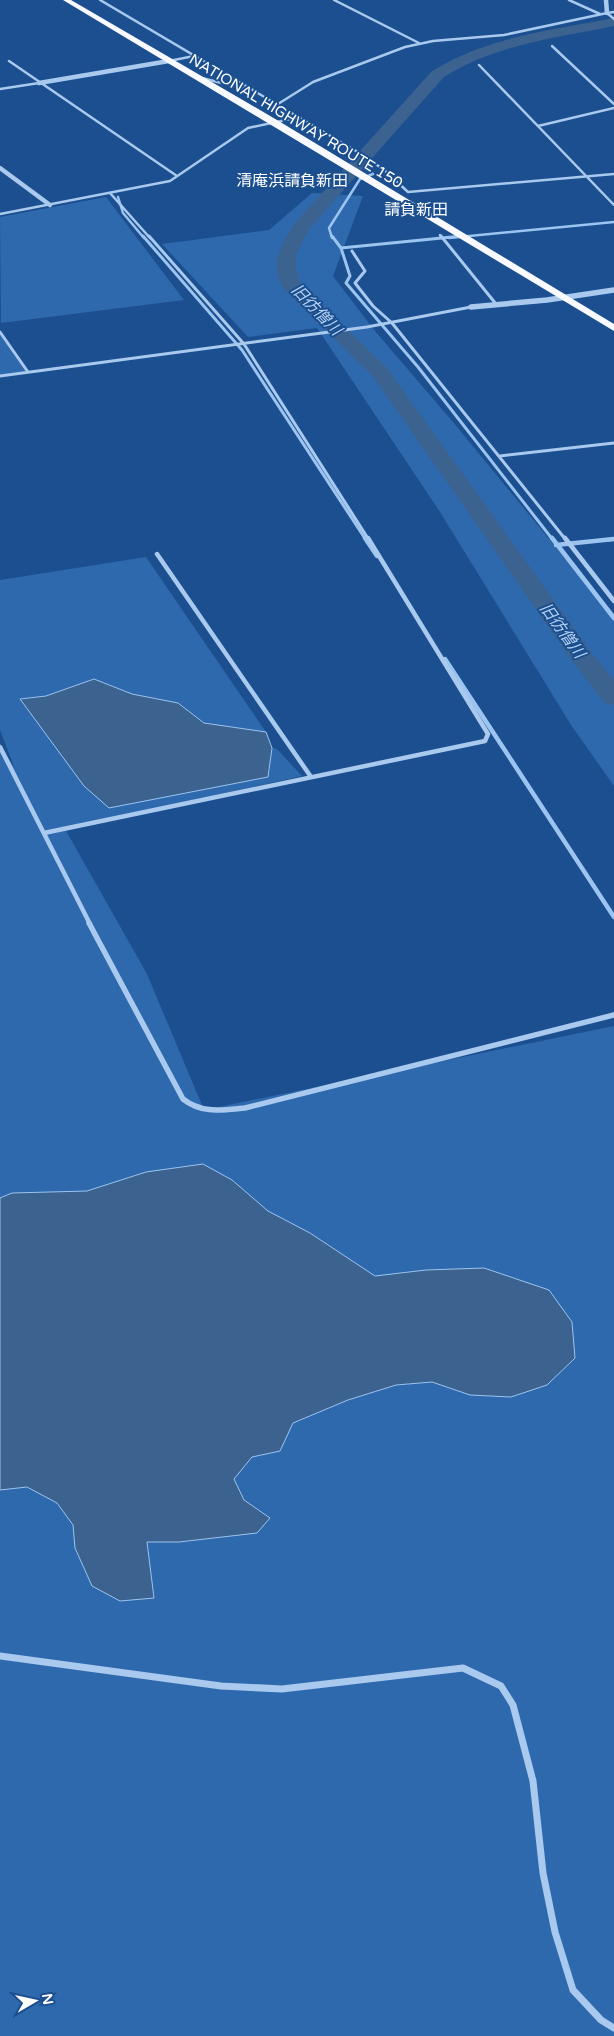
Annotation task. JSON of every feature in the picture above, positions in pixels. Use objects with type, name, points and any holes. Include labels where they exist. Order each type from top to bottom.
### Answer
[{"type":"highway","name":"NATIONAL HIGHWAY ROUTE 150","points":[[66,0],[274,122],[614,328]]},
{"type":"street","points":[[100,0],[371,160],[408,192],[614,174]]},
{"type":"street","points":[[334,0],[419,44]]},
{"type":"street","points":[[569,0],[601,14]]},
{"type":"street","points":[[606,0],[607,13],[614,19]]},
{"type":"street","points":[[278,104],[313,82],[392,52],[419,44],[504,35],[614,12]]},
{"type":"street","points":[[552,46],[614,104]]},
{"type":"street","points":[[0,89],[195,56]]},
{"type":"street","points":[[9,61],[177,176]]},
{"type":"street","points":[[479,66],[614,204]]},
{"type":"street","points":[[197,77],[237,86],[261,95]]},
{"type":"street","points":[[538,126],[614,108]]},
{"type":"street","points":[[0,214],[160,184],[177,176],[248,128],[300,117]]},
{"type":"street","points":[[0,168],[50,205]]},
{"type":"street","points":[[44,833],[471,744],[485,740],[488,734],[359,523],[244,344],[110,193]]},
{"type":"street","points":[[440,235],[496,304]]},
{"type":"street","points":[[352,251],[364,271],[363,275],[355,283],[373,306],[392,323],[614,601]]},
{"type":"street","points":[[0,376],[367,327],[471,307],[614,290]]},
{"type":"street","points":[[0,332],[28,372]]},
{"type":"street","points":[[500,456],[614,443]]},
{"type":"street","points":[[157,554],[312,778]]},
{"type":"street","points":[[0,747],[183,1099],[193,1108],[204,1110],[244,1108],[614,1014]]},
{"type":"street","points":[[0,1656],[221,1686],[282,1689],[463,1668],[485,1676],[501,1686],[513,1706],[533,1781],[543,1873],[555,1932],[573,1990],[601,2020],[614,2028]]},
{"type":"shaded area","points":[[312,193],[363,196],[333,276],[375,331],[453,422],[614,618],[614,786],[571,725],[440,512],[317,328],[248,337],[162,244],[269,230]]},
{"type":"shaded area","points":[[106,197],[184,300],[1,323],[0,217]]},
{"type":"shaded area","points":[[0,332],[28,372],[0,376]]},
{"type":"shaded area","points":[[146,557],[266,732],[204,723],[178,703],[132,694],[94,679],[46,696],[21,699],[268,777],[272,748],[277,749],[302,776],[65,829],[147,974],[204,1110],[614,1026],[614,2036],[0,2036],[0,744],[15,769],[0,730],[0,580]]},
{"type":"shaded area","points":[[94,679],[132,694],[178,703],[204,723],[266,732],[272,748],[268,777],[109,808],[84,786],[20,699],[46,696]]},
{"type":"shaded area","points":[[203,1164],[232,1180],[268,1211],[310,1233],[375,1276],[426,1270],[484,1268],[549,1290],[572,1322],[575,1358],[547,1385],[511,1397],[470,1395],[432,1382],[396,1385],[348,1400],[293,1423],[280,1451],[252,1457],[234,1479],[244,1500],[270,1518],[257,1533],[179,1542],[147,1542],[154,1598],[120,1601],[92,1586],[75,1548],[73,1525],[57,1503],[27,1487],[0,1490],[0,1198],[12,1193],[87,1191],[146,1172]]},
{"type":"waterway","name":"旧彷僧川","points":[[614,22],[499,46],[456,63],[438,74],[302,226],[289,248],[286,261],[291,285],[379,371],[582,657],[614,697]]},
{"type":"waterway","points":[[332,238],[329,228],[360,179],[373,174],[356,163]]},
{"type":"waterway","points":[[118,197],[123,213],[144,238]]},
{"type":"waterway","points":[[449,238],[614,222]]},
{"type":"waterway","points":[[143,236],[242,350],[366,540]]},
{"type":"waterway","points":[[332,236],[341,248]]},
{"type":"waterway","points":[[341,248],[462,236]]},
{"type":"waterway","points":[[341,248],[350,276],[346,283],[418,367],[553,540]]},
{"type":"waterway","points":[[365,538],[377,556]]},
{"type":"waterway","points":[[552,538],[557,545]]},
{"type":"waterway","points":[[557,545],[614,539],[609,540]]},
{"type":"waterway","points":[[557,545],[614,618]]},
{"type":"waterway","points":[[445,659],[614,917]]},
{"type":"district","name":"清庵浜請負新田","points":[[292,180]]},
{"type":"district","name":"請負新田","points":[[416,209]]}]
